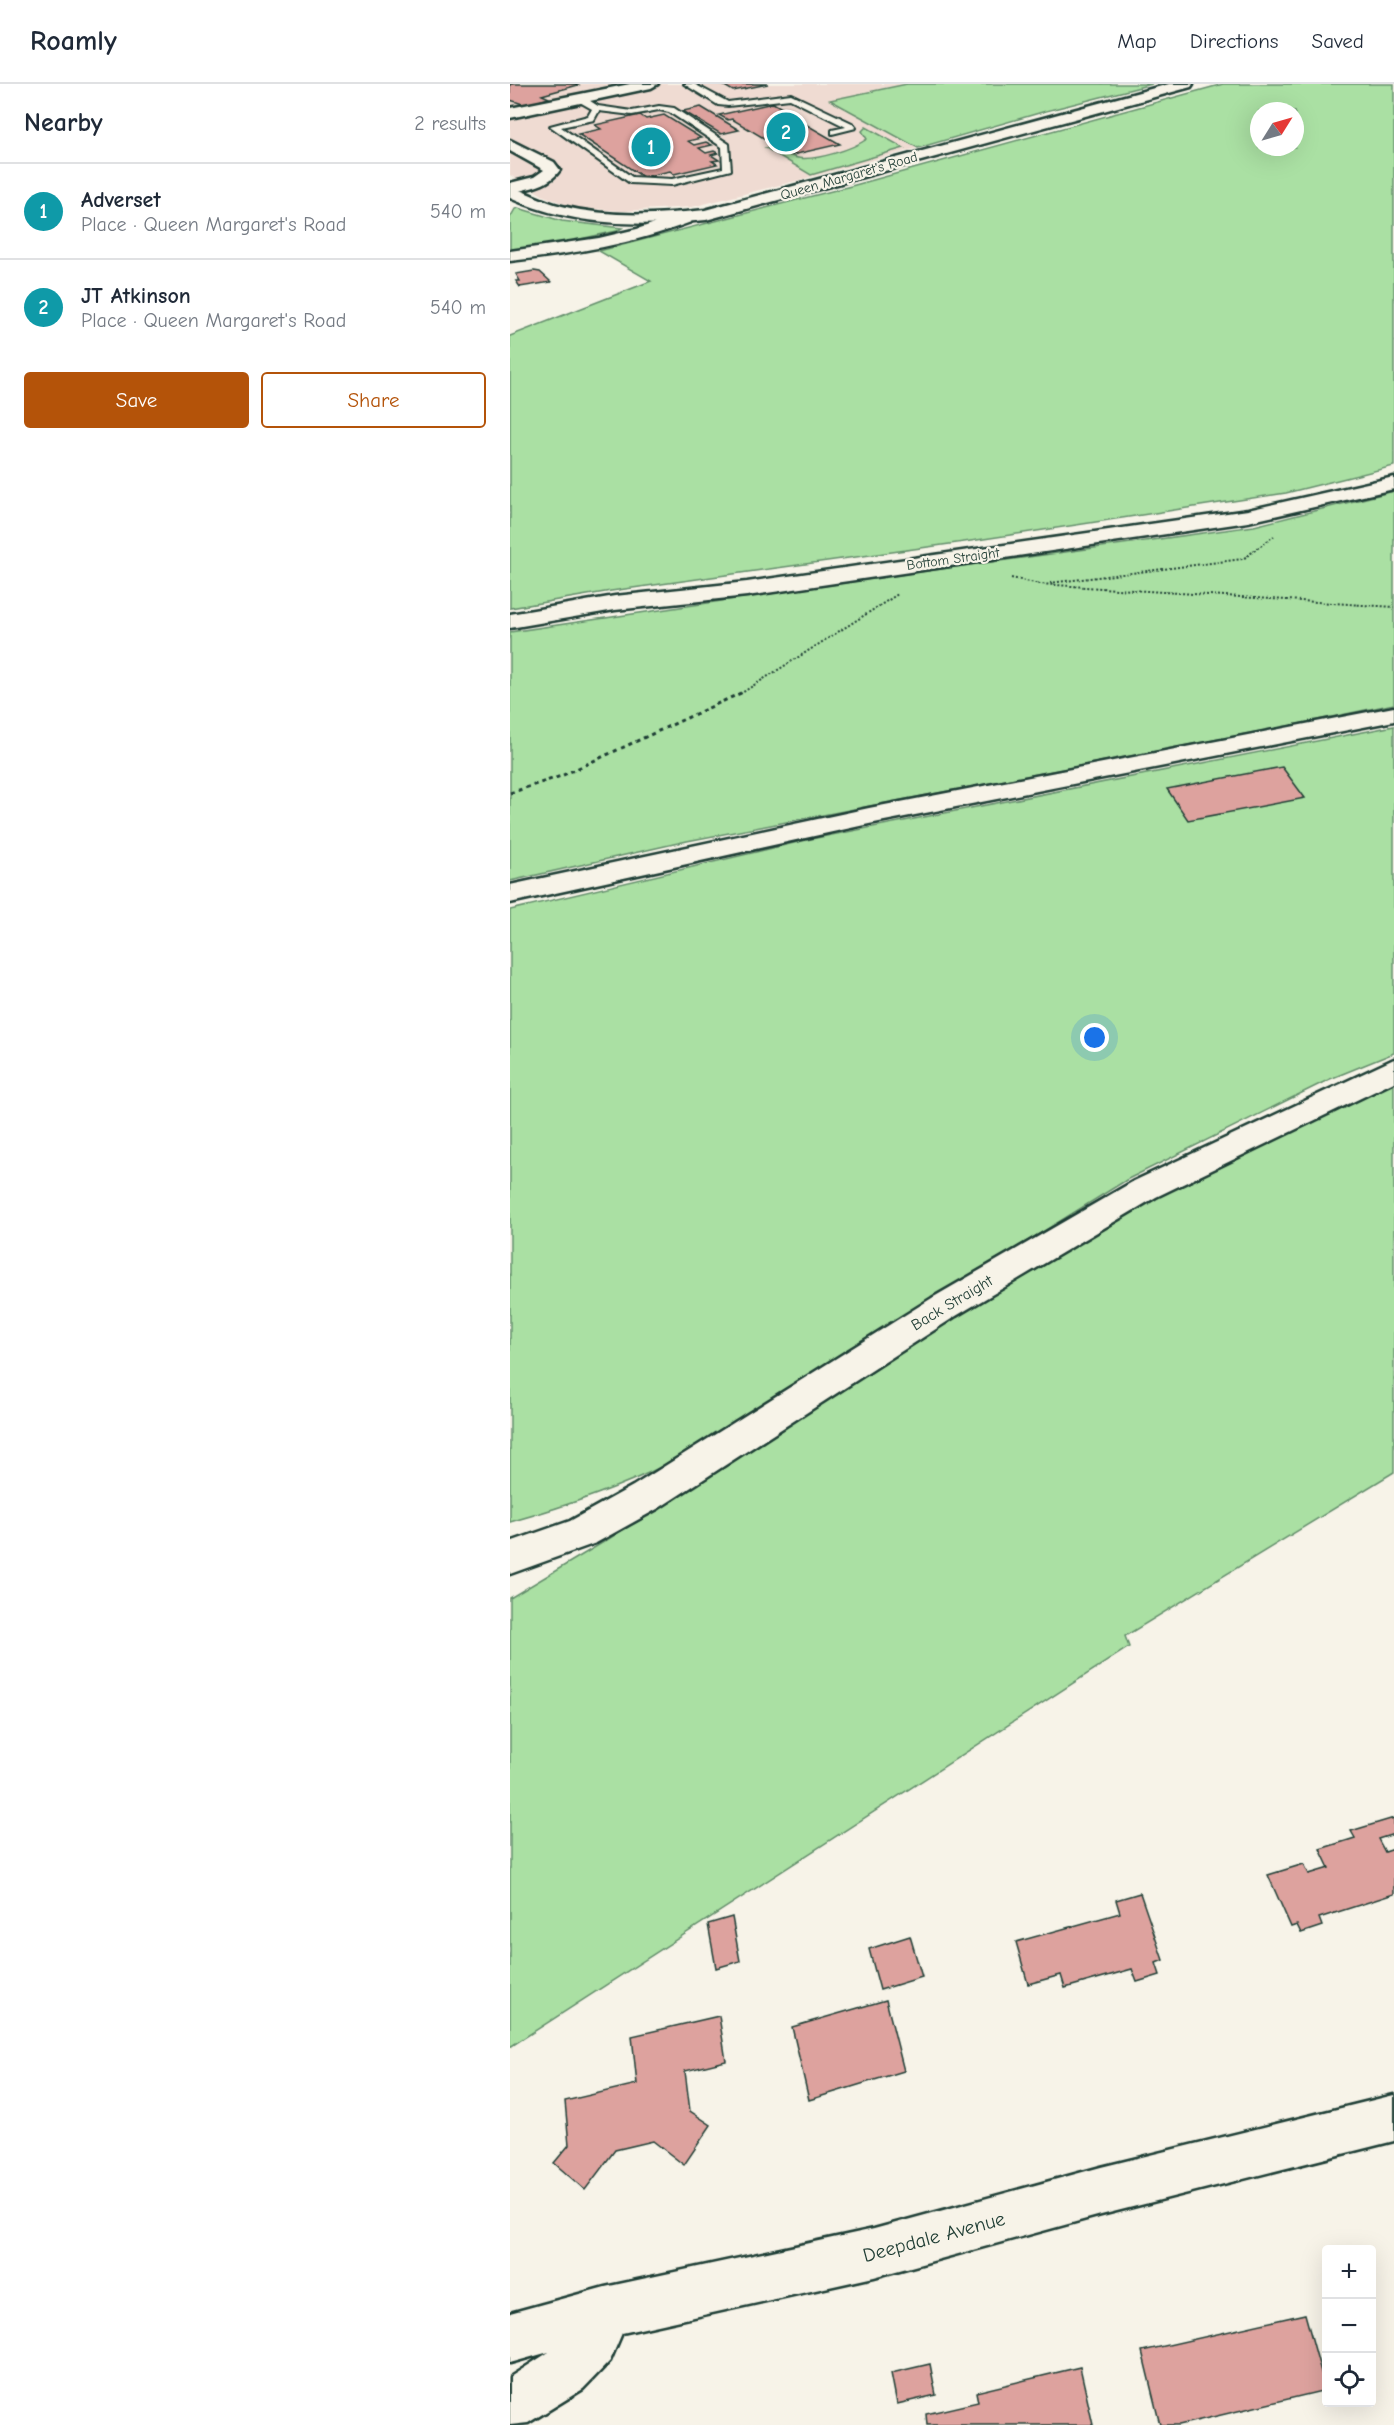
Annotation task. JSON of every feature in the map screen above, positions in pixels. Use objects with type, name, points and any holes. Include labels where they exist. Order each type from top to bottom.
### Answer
[{"type":"street","points":[[510,113],[651,84]]},
{"type":"street","name":"Queen Margaret's Road","points":[[510,192],[546,207],[578,216],[639,220],[685,218],[729,210],[1186,84]]},
{"type":"street","points":[[510,145],[548,165],[552,170],[550,175],[510,192]]},
{"type":"street","points":[[510,256],[586,245],[665,226],[685,218]]},
{"type":"street","name":"Bottom Straight","points":[[510,621],[615,603],[747,589],[1248,516],[1394,483]]},
{"type":"street","points":[[510,894],[725,844],[1002,789],[1308,733],[1394,714]]},
{"type":"street","name":"Back Straight","points":[[514,1564],[583,1532],[646,1497],[944,1307],[1145,1189],[1394,1069]]},
{"type":"street","name":"Deepdale Avenue","points":[[510,2338],[605,2312],[874,2253],[1101,2191],[1394,2118]]},
{"type":"street","points":[[510,2405],[557,2378],[578,2361],[594,2341],[605,2312]]},
{"type":"lane","points":[[688,84],[721,103],[728,104],[791,96],[849,124],[852,128],[835,132]]},
{"type":"lane","points":[[581,99],[596,108],[632,113],[659,108],[671,110],[726,146],[727,170],[672,182],[630,180],[554,126],[591,118],[596,108]]},
{"type":"path","points":[[1040,584],[1243,559],[1281,531]]},
{"type":"path","points":[[510,793],[561,776],[744,692],[930,574],[924,563]]},
{"type":"path","points":[[1008,577],[1040,584],[1394,607]]},
{"type":"shaded area","points":[[510,84],[907,84],[831,100],[918,148],[692,207],[625,211],[575,208],[544,196],[510,175]]},
{"type":"green space","points":[[907,84],[1152,84],[1046,111],[918,148],[830,100]]},
{"type":"green space","points":[[1223,84],[1394,84],[1394,466],[1286,493],[964,542],[611,591],[510,608],[510,336],[651,281],[599,251],[855,185]]},
{"type":"green space","points":[[866,127],[904,148],[811,175],[766,148],[798,158],[824,156],[867,139],[862,131]]},
{"type":"green space","points":[[518,208],[562,221],[622,228],[552,245],[510,250],[510,218]]},
{"type":"green space","points":[[1394,491],[1394,704],[687,841],[510,881],[510,632],[1254,526]]},
{"type":"green space","points":[[1394,726],[1394,1053],[1330,1079],[1128,1179],[665,1465],[589,1497],[510,1522],[510,910],[811,839]]},
{"type":"green space","points":[[1394,1082],[1394,1472],[1125,1636],[1129,1647],[510,2047],[510,1598],[607,1540],[950,1317],[1150,1198]]},
{"type":"building","points":[[510,84],[578,85],[542,95],[549,98],[526,105],[510,100]]},
{"type":"building","points":[[721,84],[768,84],[733,91]]},
{"type":"building","points":[[773,103],[782,108],[779,109],[840,144],[792,155],[732,119],[728,120],[719,115]]},
{"type":"building","points":[[701,107],[739,130],[721,134],[683,111]]},
{"type":"building","points":[[640,115],[646,119],[664,115],[701,138],[688,141],[694,145],[706,142],[712,145],[699,148],[706,153],[714,151],[718,153],[711,155],[719,160],[712,161],[717,164],[674,174],[670,171],[643,177],[578,134],[601,129],[595,125]]},
{"type":"building","points":[[540,272],[551,282],[520,287],[516,281],[520,281],[516,274]]},
{"type":"building","points":[[1282,767],[1305,798],[1188,820],[1167,789]]},
{"type":"building","points":[[1394,1818],[1394,1834],[1378,1839],[1385,1852],[1394,1849],[1394,1894],[1319,1918],[1322,1926],[1301,1933],[1297,1925],[1291,1927],[1268,1875],[1304,1864],[1309,1874],[1329,1868],[1320,1849],[1355,1838],[1351,1831]]},
{"type":"building","points":[[1140,1893],[1163,1960],[1156,1963],[1160,1975],[1137,1982],[1132,1969],[1065,1988],[1061,1975],[1028,1984],[1016,1942],[1120,1913],[1116,1900]]},
{"type":"building","points":[[732,1917],[740,1961],[716,1968],[708,1924]]},
{"type":"building","points":[[910,1936],[922,1977],[880,1990],[869,1949]]},
{"type":"building","points":[[886,2000],[904,2071],[809,2100],[792,2027]]},
{"type":"building","points":[[719,2016],[726,2061],[685,2071],[690,2111],[711,2125],[684,2165],[653,2141],[615,2150],[585,2190],[554,2163],[569,2145],[565,2101],[637,2084],[632,2036]]},
{"type":"building","points":[[1305,2314],[1322,2376],[1322,2391],[1179,2425],[1160,2425],[1142,2351]]},
{"type":"building","points":[[930,2364],[936,2395],[897,2404],[891,2373]]},
{"type":"building","points":[[1080,2367],[1093,2425],[927,2425],[926,2414],[978,2402],[976,2392]]},
{"type":"place","name":"JT Atkinson","points":[[786,132]]},
{"type":"place","name":"Adverset","points":[[651,147]]}]
